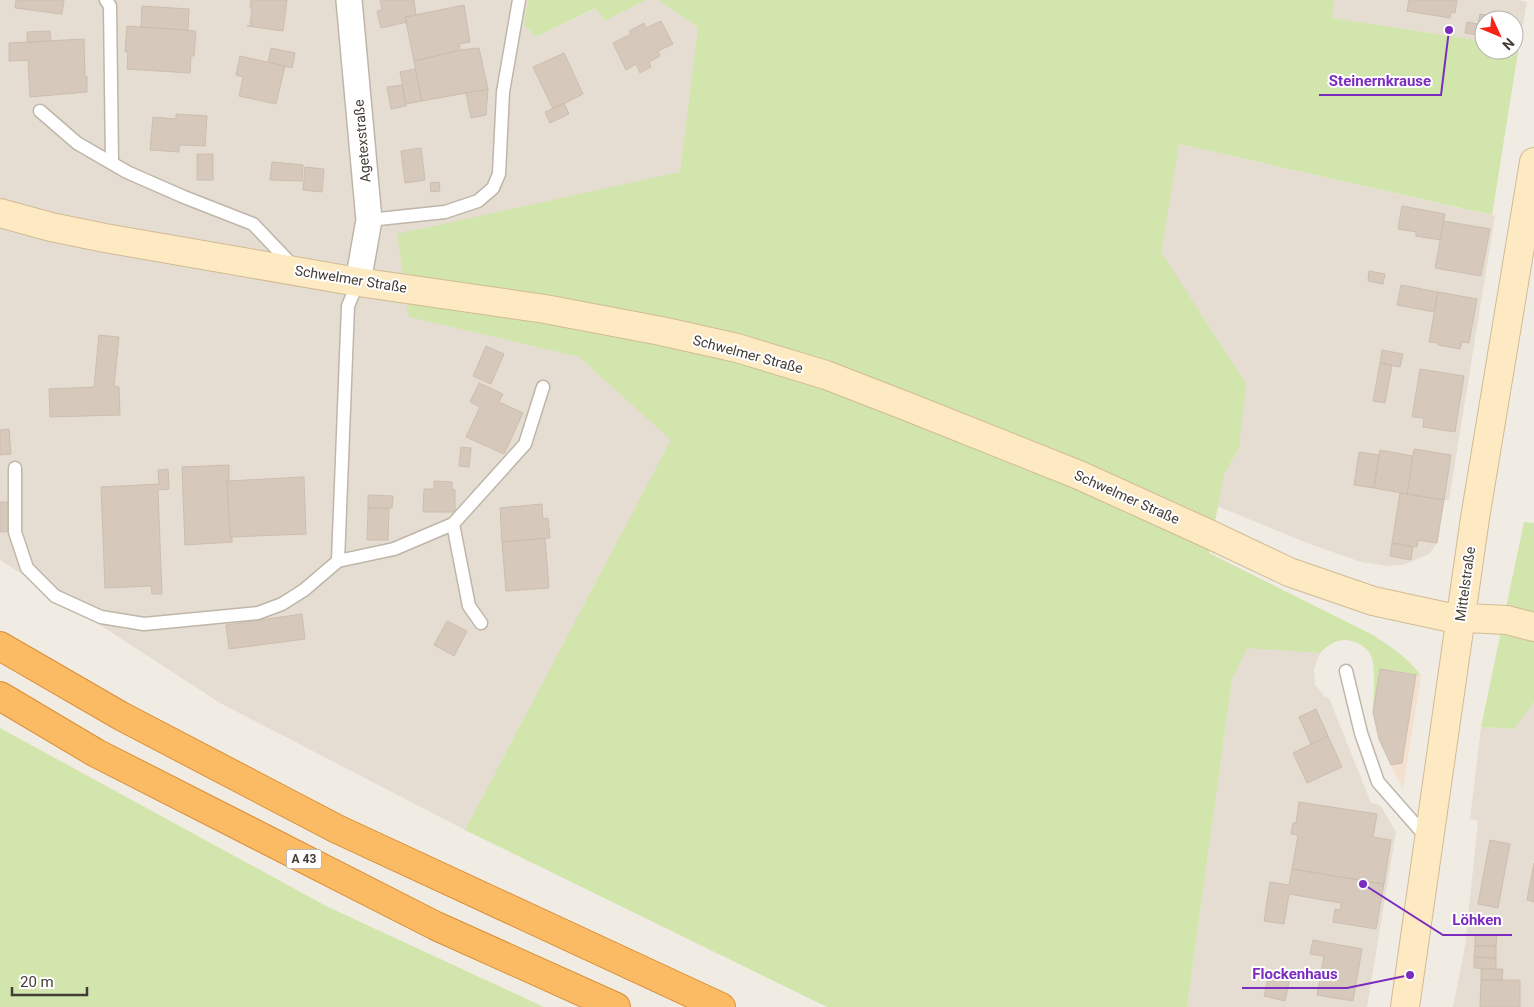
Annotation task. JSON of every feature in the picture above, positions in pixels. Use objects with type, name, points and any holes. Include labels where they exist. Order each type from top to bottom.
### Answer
[{"type":"highway","points":[[0,646],[121,716],[337,829],[721,1007]]},
{"type":"highway","name":"A 43","points":[[0,696],[96,753],[436,926],[616,1007]]},
{"type":"main road","name":"Mittelstraße","points":[[1405,1007],[1475,518],[1534,162]]},
{"type":"main road","name":"Schwelmer Straße","points":[[0,213],[51,227],[96,236],[358,282],[545,309],[661,331],[737,348],[817,372],[1078,475],[1289,572],[1373,601],[1447,617],[1507,620],[1534,627]]},
{"type":"street","name":"Agetexstraße","points":[[349,0],[369,220],[358,282]]},
{"type":"lane","points":[[106,0],[110,6],[112,163]]},
{"type":"lane","points":[[369,220],[445,212],[478,201],[493,188],[500,174],[503,92],[519,0]]},
{"type":"lane","points":[[40,111],[77,143],[127,172],[176,194],[253,224],[297,271]]},
{"type":"lane","points":[[338,561],[348,306],[358,282]]},
{"type":"lane","points":[[15,468],[15,532],[27,568],[55,596],[102,617],[144,624],[258,614],[282,604],[304,590],[338,561],[394,549],[453,524],[525,444],[543,387]]},
{"type":"lane","points":[[453,524],[469,606],[481,623]]},
{"type":"lane","points":[[1346,671],[1361,733],[1378,782],[1429,841]]},
{"type":"shaded area","points":[[0,0],[528,0],[524,25],[536,37],[597,8],[605,21],[647,0],[658,0],[698,27],[680,172],[410,317],[579,357],[672,440],[465,830],[220,703],[0,560]]},
{"type":"shaded area","points":[[1334,0],[1519,0],[1527,2],[1524,18],[1524,10],[1474,10],[1474,39],[1331,18]]},
{"type":"shaded area","points":[[1179,144],[1495,216],[1449,500],[1444,500],[1437,543],[1429,554],[1403,565],[1389,566],[1361,562],[1307,543],[1217,506],[1224,475],[1239,448],[1160,252]]},
{"type":"shaded area","points":[[1247,647],[1320,653],[1314,669],[1315,684],[1324,696],[1329,698],[1371,803],[1380,805],[1396,832],[1367,1007],[1187,1007],[1232,680]]},
{"type":"shaded area","points":[[1380,669],[1421,676],[1403,789],[1379,740],[1373,713]]},
{"type":"shaded area","points":[[1534,702],[1534,1007],[1453,1007],[1465,946],[1478,821],[1470,819],[1481,727],[1514,729]]},
{"type":"green space","points":[[528,0],[647,0],[605,21],[596,8],[536,37],[524,25]]},
{"type":"green space","points":[[658,0],[1334,0],[1332,18],[1474,39],[1474,60],[1517,60],[1492,215],[1179,144],[1161,252],[1246,384],[1239,448],[1224,475],[1209,553],[1373,635],[1405,658],[1421,676],[1380,669],[1373,713],[1374,678],[1372,658],[1368,651],[1359,643],[1347,640],[1339,641],[1329,645],[1320,653],[1247,648],[1232,680],[1187,1007],[827,1007],[465,830],[671,440],[579,357],[409,317],[397,234],[680,172],[698,27]]},
{"type":"green space","points":[[1524,522],[1534,523],[1534,702],[1514,729],[1481,727]]},
{"type":"green space","points":[[0,728],[328,907],[544,1007],[0,1007]]},
{"type":"building","points":[[16,0],[64,0],[62,14],[15,8]]},
{"type":"building","points":[[251,0],[287,0],[283,31],[247,26],[250,26]]},
{"type":"building","points":[[380,0],[414,0],[416,15],[405,17],[407,22],[381,28],[377,11],[382,10]]},
{"type":"building","points":[[1409,0],[1457,0],[1455,13],[1451,12],[1450,18],[1407,11]]},
{"type":"building","points":[[464,5],[470,42],[459,44],[460,50],[414,61],[405,17]]},
{"type":"building","points":[[142,6],[189,9],[188,30],[141,27]]},
{"type":"building","points":[[661,21],[673,44],[658,51],[660,56],[649,62],[651,67],[640,73],[636,64],[626,70],[613,43],[631,34],[629,31],[644,23],[646,28]]},
{"type":"building","points":[[1467,22],[1474,23],[1474,34],[1465,33]]},
{"type":"building","points":[[127,26],[196,31],[194,56],[191,56],[190,73],[127,69],[128,52],[125,52]]},
{"type":"building","points":[[50,31],[51,41],[27,42],[27,32]]},
{"type":"building","points":[[84,39],[87,92],[30,97],[28,60],[9,61],[9,43]]},
{"type":"building","points":[[271,48],[295,53],[292,68],[268,62]]},
{"type":"building","points":[[479,48],[488,89],[422,101],[414,61],[460,50]]},
{"type":"building","points":[[564,53],[583,94],[553,109],[533,67]]},
{"type":"building","points":[[240,56],[285,66],[276,104],[239,96],[243,77],[236,75]]},
{"type":"building","points":[[415,69],[422,101],[406,104],[400,72]]},
{"type":"building","points":[[402,85],[406,106],[391,109],[387,87]]},
{"type":"building","points":[[488,89],[486,115],[471,118],[466,93]]},
{"type":"building","points":[[564,103],[569,114],[550,123],[545,112]]},
{"type":"building","points":[[176,114],[207,116],[205,146],[179,145],[179,152],[150,150],[153,117],[176,119]]},
{"type":"building","points":[[421,148],[425,180],[405,183],[401,151]]},
{"type":"building","points":[[197,154],[213,154],[213,180],[197,180]]},
{"type":"building","points":[[272,162],[303,165],[302,181],[270,180]]},
{"type":"building","points":[[305,167],[324,169],[322,192],[303,190]]},
{"type":"building","points":[[439,182],[440,191],[431,192],[430,183]]},
{"type":"building","points":[[1402,206],[1445,214],[1440,240],[1416,236],[1416,232],[1398,229]]},
{"type":"building","points":[[1444,221],[1490,229],[1481,276],[1435,268]]},
{"type":"building","points":[[1369,271],[1385,274],[1383,284],[1368,281]]},
{"type":"building","points":[[1401,285],[1438,292],[1434,312],[1397,305]]},
{"type":"building","points":[[1438,292],[1477,299],[1469,343],[1462,342],[1460,349],[1429,342]]},
{"type":"building","points":[[99,335],[119,337],[114,386],[119,387],[120,415],[50,417],[49,389],[94,387]]},
{"type":"building","points":[[486,346],[504,354],[491,384],[473,376]]},
{"type":"building","points":[[1382,350],[1403,354],[1400,367],[1380,363]]},
{"type":"building","points":[[1380,363],[1392,365],[1385,403],[1373,401]]},
{"type":"building","points":[[1420,369],[1464,376],[1455,432],[1423,427],[1424,418],[1412,417]]},
{"type":"building","points":[[479,383],[503,394],[499,402],[523,413],[504,454],[466,437],[480,407],[470,402]]},
{"type":"building","points":[[9,429],[11,454],[0,455],[0,430]]},
{"type":"building","points":[[461,447],[471,448],[469,467],[459,466]]},
{"type":"building","points":[[1414,449],[1451,455],[1444,500],[1407,494]]},
{"type":"building","points":[[1380,450],[1413,456],[1407,494],[1374,488]]},
{"type":"building","points":[[1359,452],[1379,455],[1374,488],[1354,485]]},
{"type":"building","points":[[229,465],[229,480],[227,481],[230,537],[232,537],[232,542],[185,545],[182,467]]},
{"type":"building","points":[[168,469],[169,489],[158,490],[162,594],[152,594],[151,586],[105,588],[101,487],[159,484],[158,470]]},
{"type":"building","points":[[304,477],[306,534],[230,537],[227,481]]},
{"type":"building","points":[[434,481],[452,482],[452,489],[455,490],[455,512],[423,512],[424,489],[434,489]]},
{"type":"building","points":[[1400,493],[1444,500],[1437,543],[1418,540],[1417,547],[1392,543]]},
{"type":"building","points":[[368,495],[393,496],[392,508],[368,508]]},
{"type":"building","points":[[0,502],[11,502],[13,531],[0,532]]},
{"type":"building","points":[[542,504],[543,519],[548,518],[550,538],[502,542],[500,508]]},
{"type":"building","points":[[368,508],[389,508],[388,540],[367,540]]},
{"type":"building","points":[[545,538],[549,588],[506,591],[502,542]]},
{"type":"building","points":[[1392,543],[1413,547],[1411,560],[1390,556]]},
{"type":"building","points":[[302,614],[305,639],[229,649],[226,625]]},
{"type":"building","points":[[447,621],[467,631],[454,656],[434,645]]},
{"type":"building","points":[[1380,669],[1416,675],[1402,763],[1391,765],[1379,739],[1373,712]]},
{"type":"building","points":[[1316,709],[1328,736],[1311,744],[1299,717]]},
{"type":"building","points":[[1328,736],[1342,767],[1307,783],[1293,753]]},
{"type":"building","points":[[1299,802],[1377,814],[1373,837],[1391,840],[1384,884],[1292,869],[1298,835],[1291,834],[1293,823],[1296,823]]},
{"type":"building","points":[[1490,840],[1510,844],[1498,908],[1478,904]]},
{"type":"building","points":[[1534,863],[1534,902],[1527,900]]},
{"type":"building","points":[[1292,869],[1384,884],[1376,929],[1333,922],[1335,909],[1340,910],[1341,903],[1289,894],[1284,924],[1264,921],[1270,882],[1289,885]]},
{"type":"building","points":[[1475,935],[1497,935],[1496,946],[1475,946]]},
{"type":"building","points":[[1313,940],[1362,949],[1353,1001],[1317,995],[1324,956],[1310,954]]},
{"type":"building","points":[[1475,946],[1496,946],[1496,958],[1474,957]]},
{"type":"building","points":[[1474,957],[1496,958],[1496,969],[1474,968]]},
{"type":"building","points":[[1481,969],[1503,969],[1502,980],[1481,980]]},
{"type":"building","points":[[1269,974],[1290,978],[1285,1001],[1264,996]]},
{"type":"building","points":[[1481,980],[1520,980],[1520,1007],[1480,1007]]},
{"type":"place","name":"Steinernkrause","points":[[1449,30]]},
{"type":"place","name":"Löhken","points":[[1363,884]]},
{"type":"place","name":"Flockenhaus","points":[[1410,975]]}]
